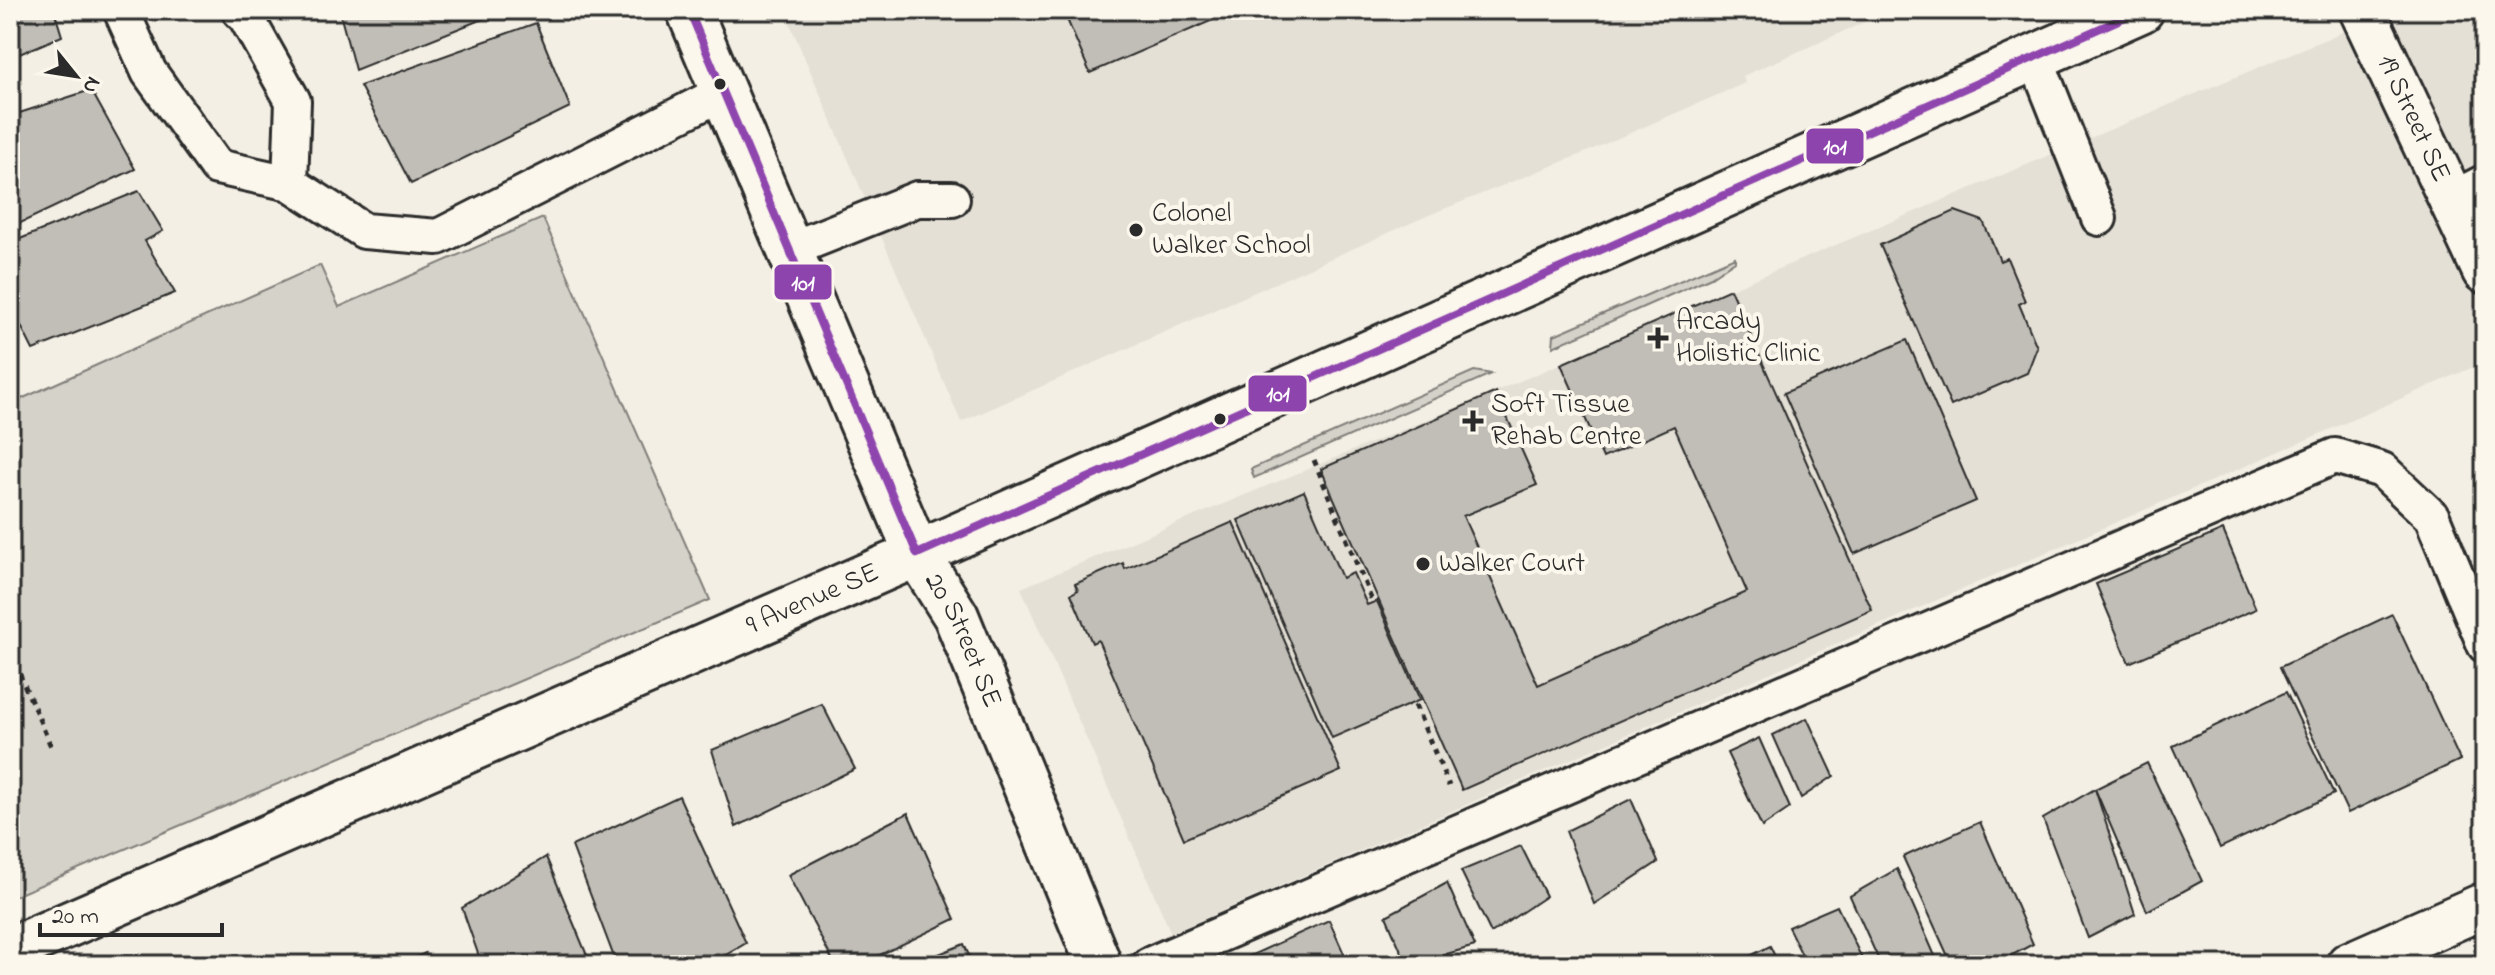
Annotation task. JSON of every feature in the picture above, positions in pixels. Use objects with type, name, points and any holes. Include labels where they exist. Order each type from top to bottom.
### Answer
[{"type":"street","name":"20 Street SE","points":[[689,10],[917,554],[956,616],[1099,965]]},
{"type":"street","name":"9 Avenue SE","points":[[10,950],[917,554],[2141,10]]},
{"type":"street","name":"19 Street SE","points":[[2362,10],[2469,190],[2485,271]]},
{"type":"street","points":[[2349,965],[2485,905]]},
{"type":"lane","points":[[121,10],[149,72],[217,167],[290,183],[364,231],[438,237],[724,92]]},
{"type":"lane","points":[[239,10],[246,17],[293,101],[290,183]]},
{"type":"lane","points":[[2035,57],[2099,218]]},
{"type":"lane","points":[[789,250],[917,199],[952,199]]},
{"type":"lane","points":[[1149,965],[2335,456],[2382,470],[2432,517],[2485,645]]},
{"type":"path","points":[[1314,460],[1372,601]]},
{"type":"path","points":[[10,652],[53,751]]},
{"type":"path","points":[[1415,705],[1467,829]]},
{"type":"shaded area","name":"Colonel Walker School","points":[[784,10],[1892,10],[1743,76],[1745,83],[1584,153],[1429,215],[961,422]]},
{"type":"shaded area","points":[[2395,10],[2485,10],[2485,362],[1171,933],[1021,588],[1568,361],[1731,289]]},
{"type":"shaded area","points":[[543,218],[710,600],[10,898],[10,404],[320,265],[339,307]]},
{"type":"shaded area","points":[[1735,257],[1735,261],[1711,277],[1553,347],[1554,335]]},
{"type":"shaded area","points":[[1474,371],[1491,374],[1254,478],[1251,469]]},
{"type":"building","points":[[10,10],[54,10],[62,36],[10,58]]},
{"type":"building","points":[[339,10],[505,10],[355,70]]},
{"type":"building","points":[[1063,10],[1217,10],[1220,17],[1090,73]]},
{"type":"building","points":[[536,23],[570,107],[411,184],[360,86]]},
{"type":"building","points":[[91,90],[135,169],[10,228],[10,116]]},
{"type":"building","points":[[139,191],[163,231],[145,241],[175,293],[33,350],[10,304],[10,243]]},
{"type":"building","points":[[1955,211],[1983,221],[2000,261],[2007,258],[2025,301],[2019,304],[2037,347],[2027,373],[1951,406],[1880,245]]},
{"type":"building","name":"Walker Court","points":[[1730,289],[1872,610],[1462,790],[1321,469],[1496,392],[1537,485],[1463,516],[1538,685],[1747,592],[1674,426],[1603,458],[1561,364]]},
{"type":"building","points":[[1907,340],[1976,501],[1854,554],[1784,393]]},
{"type":"building","points":[[1304,491],[1342,578],[1353,573],[1367,605],[1377,601],[1420,700],[1332,738],[1238,520]]},
{"type":"building","points":[[1233,522],[1341,771],[1184,839],[1098,640],[1092,643],[1071,594],[1078,590],[1075,584],[1123,563],[1125,569]]},
{"type":"building","points":[[2223,530],[2256,609],[2129,663],[2096,584]]},
{"type":"building","points":[[2392,614],[2460,760],[2348,813],[2280,667]]},
{"type":"building","points":[[2286,692],[2334,794],[2220,848],[2173,746]]},
{"type":"building","points":[[822,704],[855,769],[736,827],[712,750]]},
{"type":"building","points":[[1807,718],[1834,776],[1801,798],[1773,735]]},
{"type":"building","points":[[1759,738],[1790,808],[1762,827],[1727,753]]},
{"type":"building","points":[[2147,763],[2202,881],[2147,911],[2095,789]]},
{"type":"building","points":[[2095,789],[2135,914],[2088,938],[2043,819]]},
{"type":"building","points":[[679,796],[746,943],[709,965],[617,965],[572,846]]},
{"type":"building","points":[[1631,799],[1658,862],[1594,904],[1566,831]]},
{"type":"building","points":[[908,813],[955,919],[859,965],[835,965],[788,875]]},
{"type":"building","points":[[1980,822],[2033,944],[1994,965],[1952,965],[1903,857]]},
{"type":"building","points":[[1521,846],[1546,896],[1491,933],[1461,871]]},
{"type":"building","points":[[546,857],[591,965],[482,965],[462,908]]},
{"type":"building","points":[[1897,869],[1939,965],[1881,965],[1850,896]]},
{"type":"building","points":[[1447,883],[1475,946],[1407,965],[1386,916]]},
{"type":"building","points":[[1837,906],[1865,965],[1807,965],[1788,927]]},
{"type":"building","points":[[1329,920],[1349,965],[1230,965]]},
{"type":"building","points":[[964,944],[973,965],[911,965]]},
{"type":"building","points":[[1770,946],[1779,965],[1732,965]]},
{"type":"building","points":[[425,953],[430,965],[400,965]]},
{"type":"building","points":[[1702,957],[1706,965],[1686,965]]},
{"type":"transit line","name":"101","points":[[689,10],[917,554]]},
{"type":"transit line","name":"101","points":[[917,554],[2141,10]]},
{"type":"place","name":"Colonel Walker School","points":[[1136,230]]},
{"type":"place","name":"Arcady Holistic Clinic","points":[[1658,338]]},
{"type":"place","name":"Soft Tissue Rehab Centre","points":[[1473,421]]},
{"type":"place","name":"Walker Court","points":[[1423,564]]}]
